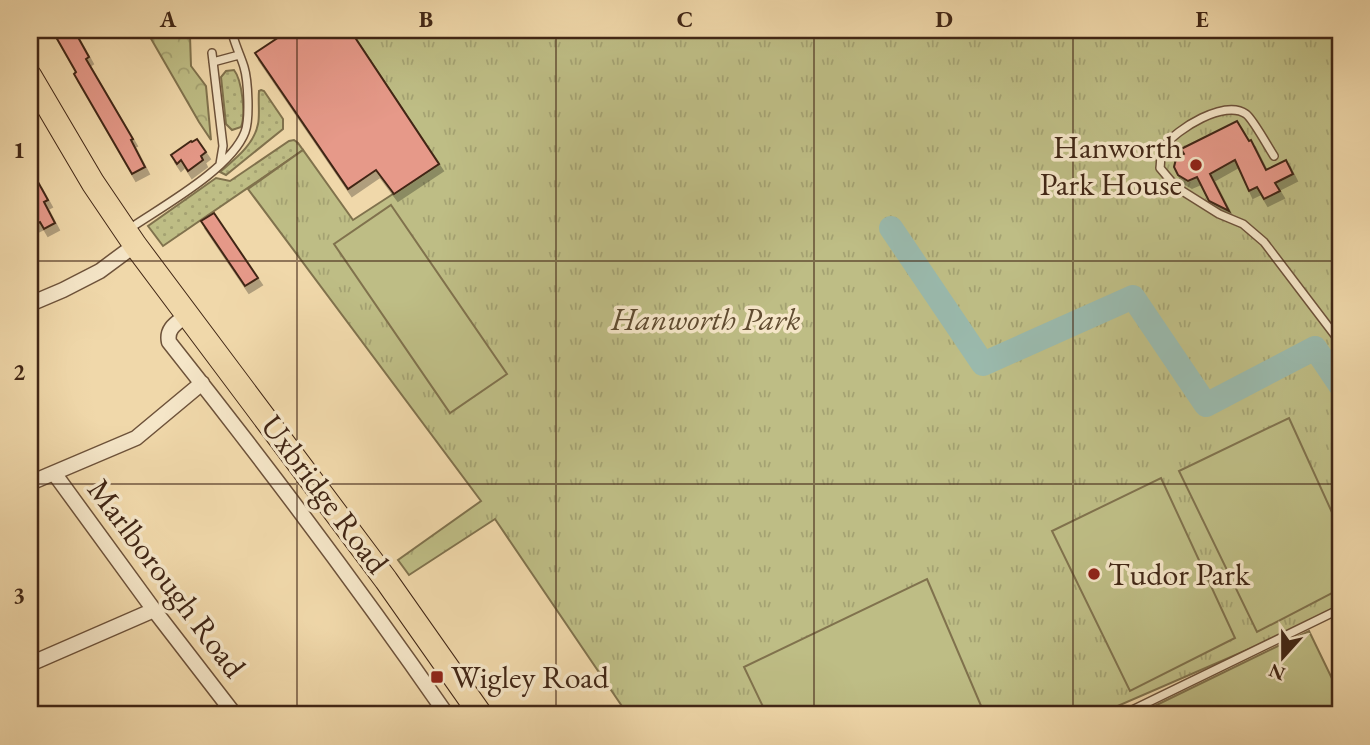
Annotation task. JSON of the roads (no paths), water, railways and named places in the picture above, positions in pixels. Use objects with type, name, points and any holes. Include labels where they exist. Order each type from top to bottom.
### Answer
[{"type":"main road","name":"Uxbridge Road","points":[[30,76],[86,172],[130,238],[386,580],[481,715]]},
{"type":"street","points":[[30,304],[100,271],[130,238]]},
{"type":"street","name":"Uxbridge Road","points":[[187,315],[170,328],[167,335],[169,342],[382,622],[447,715]]},
{"type":"street","points":[[30,483],[136,438],[202,383]]},
{"type":"street","name":"Marlborough Road","points":[[54,473],[235,715]]},
{"type":"street","points":[[30,664],[154,610]]},
{"type":"lane","points":[[130,238],[212,173],[236,148],[246,131],[248,110],[245,69],[233,36]]},
{"type":"lane","points":[[212,53],[223,146],[220,165]]},
{"type":"lane","points":[[213,62],[239,55]]},
{"type":"lane","points":[[1274,156],[1247,114],[1234,110],[1220,111],[1173,135],[1162,149],[1160,168],[1177,187],[1219,215],[1243,224],[1264,242],[1340,342]]},
{"type":"lane","points":[[1122,715],[1340,609]]},
{"type":"waterway","points":[[891,228],[983,364],[1133,297],[1206,405],[1315,348],[1340,385]]},
{"type":"place","name":"Hanworth Park House","points":[[1196,165]]},
{"type":"place","name":"Tudor Park","points":[[1094,574]]},
{"type":"place","name":"Wigley Road","points":[[437,677]]},
{"type":"park label","name":"Hanworth Park","points":[[706,319]]}]
